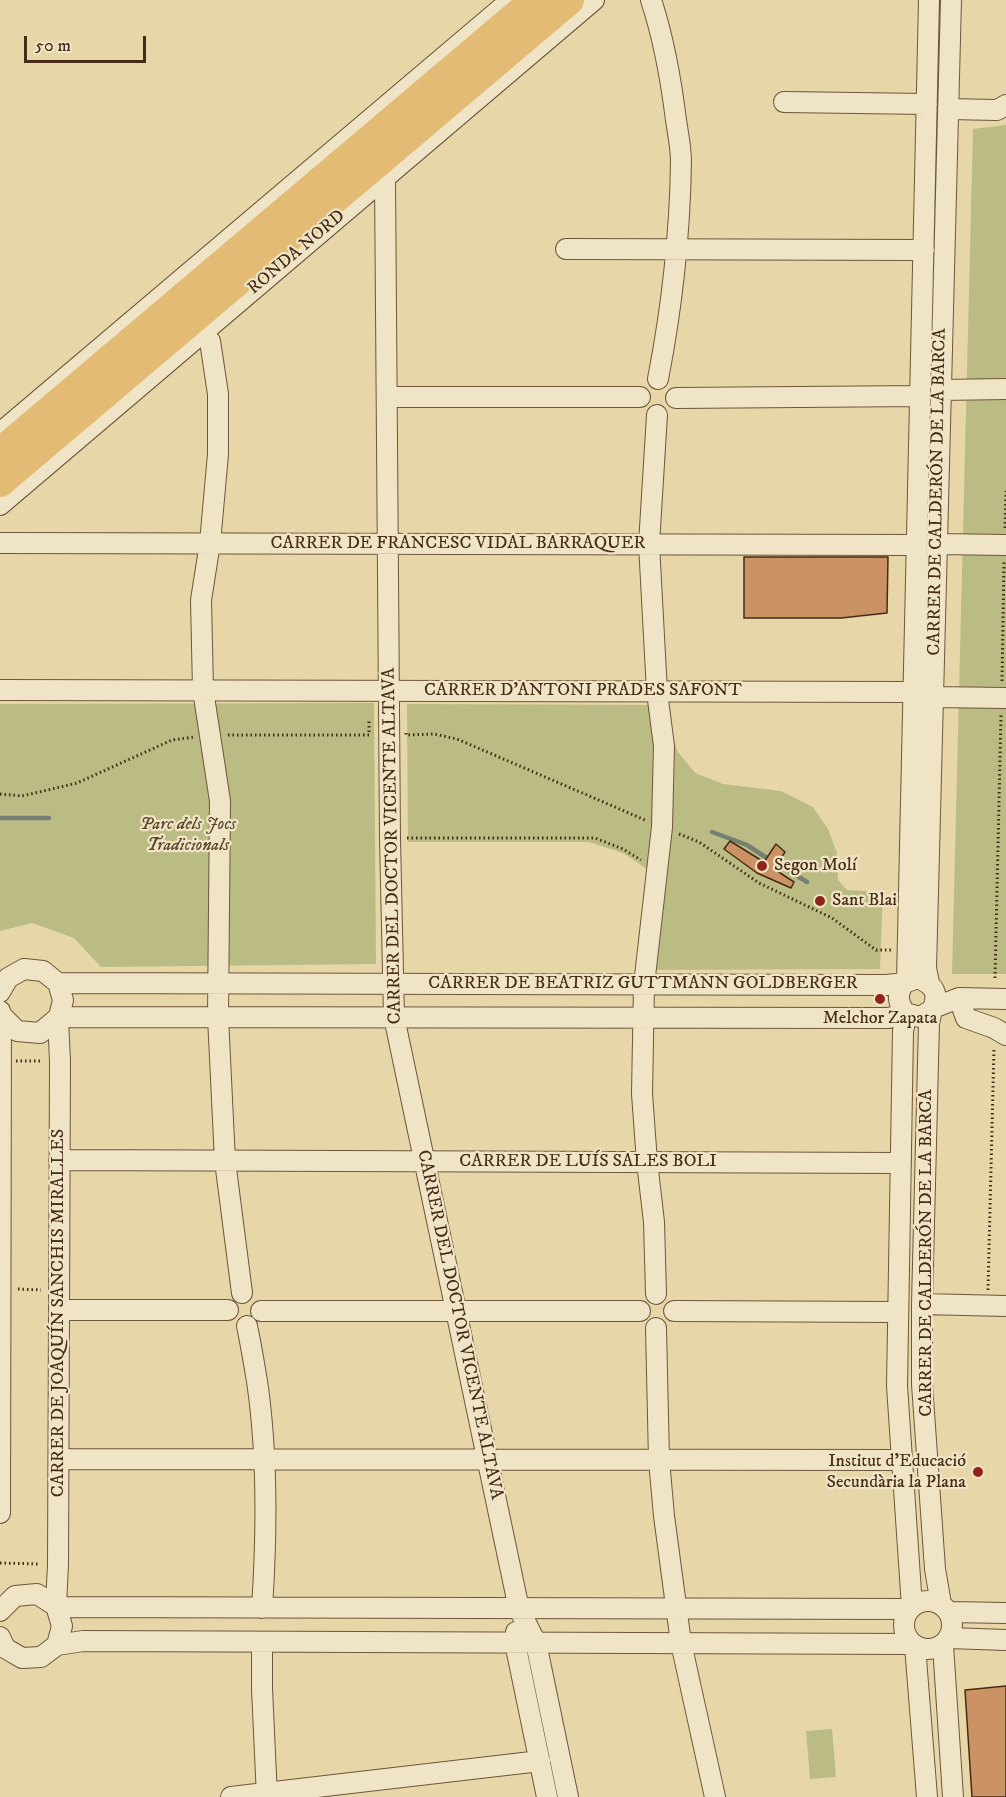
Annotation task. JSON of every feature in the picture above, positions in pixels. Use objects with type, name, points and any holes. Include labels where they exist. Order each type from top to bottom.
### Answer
[{"type":"main road","points":[[0,453],[535,0]]},
{"type":"main road","name":"RONDA NORD","points":[[0,482],[569,0]]},
{"type":"street","points":[[0,433],[511,0]]},
{"type":"street","name":"RONDA NORD","points":[[0,505],[594,0]]},
{"type":"street","points":[[651,0],[672,81],[681,159],[670,313],[658,379]]},
{"type":"street","name":"CARRER DE CALDERÓN DE LA BARCA","points":[[905,982],[929,0]]},
{"type":"street","name":"CARRER DE CALDERÓN DE LA BARCA","points":[[931,985],[926,968],[951,0]]},
{"type":"street","points":[[784,102],[927,104]]},
{"type":"street","points":[[948,109],[997,110],[1006,105]]},
{"type":"street","name":"CARRER DEL DOCTOR VICENTE ALTAVA","points":[[385,178],[394,1017],[519,1609],[536,1643],[568,1797]]},
{"type":"street","points":[[566,249],[924,250]]},
{"type":"street","points":[[210,341],[218,394],[218,454],[210,543],[201,600],[203,690],[220,801],[218,1017],[225,1161],[242,1293]]},
{"type":"street","points":[[658,379],[670,384],[676,398],[670,411],[657,415],[645,410],[640,397],[646,383],[658,379]]},
{"type":"street","points":[[941,390],[1006,389]]},
{"type":"street","points":[[676,398],[920,396]]},
{"type":"street","points":[[387,397],[640,397]]},
{"type":"street","points":[[657,415],[649,544],[657,692],[664,746],[662,827],[644,985],[642,1094],[654,1222],[657,1294]]},
{"type":"street","name":"CARRER DE FRANCESC VIDAL BARRAQUER","points":[[0,543],[917,545]]},
{"type":"street","points":[[937,544],[1005,545]]},
{"type":"street","name":"CARRER D'ANTONI PRADES SAFONT","points":[[0,690],[913,692]]},
{"type":"street","points":[[933,696],[1004,698]]},
{"type":"street","points":[[0,992],[8,978],[24,969],[43,971],[58,983]]},
{"type":"street","points":[[1000,1031],[966,1018],[959,998],[918,978],[905,982],[898,992],[898,1003],[906,1013],[920,1017],[932,1009],[959,998],[1006,999]]},
{"type":"street","name":"CARRER DE BEATRIZ GUTTMANN GOLDBERGER","points":[[58,983],[887,985],[905,982]]},
{"type":"street","name":"CARRER DE JOAQUÍN SANCHIS MIRALLES","points":[[57,1645],[62,1626],[56,1607],[59,1458],[60,1061],[58,1018],[63,1000],[58,983]]},
{"type":"street","points":[[931,985],[936,997],[932,1009]]},
{"type":"street","name":"CARRER DE CALDERÓN DE LA BARCA","points":[[932,1009],[929,1023],[922,1384],[935,1569],[944,1608]]},
{"type":"street","points":[[1,1013],[17,1031],[40,1033],[58,1018]]},
{"type":"street","points":[[0,1514],[1,1013]]},
{"type":"street","name":"CARRER DE CALDERÓN DE LA BARCA","points":[[906,1013],[903,1031],[897,1386],[910,1608]]},
{"type":"street","name":"CARRER DE BEATRIZ GUTTMANN GOLDBERGER","points":[[58,1018],[889,1018],[906,1013]]},
{"type":"street","name":"CARRER DE LUÍS SALES BOLI","points":[[59,1160],[901,1163]]},
{"type":"street","points":[[242,1293],[256,1298],[261,1311],[257,1321],[247,1326],[234,1323],[228,1310],[232,1299],[242,1293]]},
{"type":"street","points":[[656,1328],[644,1321],[640,1311],[644,1300],[657,1294],[668,1298],[674,1311]]},
{"type":"street","points":[[59,1300],[228,1310]]},
{"type":"street","points":[[922,1304],[997,1306]]},
{"type":"street","points":[[261,1311],[640,1311]]},
{"type":"street","points":[[674,1311],[897,1312]]},
{"type":"street","points":[[656,1328],[667,1324],[674,1311]]},
{"type":"street","points":[[247,1326],[257,1382],[264,1459],[266,1549],[262,1608]]},
{"type":"street","points":[[656,1328],[659,1460],[664,1516],[681,1643],[715,1797]]},
{"type":"street","points":[[59,1458],[902,1460]]},
{"type":"street","points":[[0,1611],[15,1596],[37,1594],[56,1607],[676,1610],[910,1608],[926,1601],[944,1608],[1006,1613]]},
{"type":"street","points":[[910,1608],[903,1628],[913,1645],[927,1797]]},
{"type":"street","points":[[944,1608],[952,1625],[946,1641],[953,1797]]},
{"type":"street","name":"CARRER DEL DOCTOR VICENTE ALTAVA","points":[[519,1609],[515,1643],[548,1797]]},
{"type":"street","points":[[0,1637],[5,1648],[22,1658],[41,1657],[57,1645],[83,1641],[913,1645],[929,1650],[946,1641],[1006,1640]]},
{"type":"street","points":[[262,1642],[267,1795]]},
{"type":"street","points":[[231,1797],[267,1795],[540,1761]]},
{"type":"path","points":[[995,978],[1004,698],[1006,491]]},
{"type":"path","points":[[405,838],[595,838],[623,849],[658,870]]},
{"type":"path","points":[[997,1306],[1000,1031]]},
{"type":"path","points":[[1,1061],[60,1061]]},
{"type":"path","points":[[1,1289],[59,1300]]},
{"type":"path","points":[[0,1563],[58,1564]]},
{"type":"green space","points":[[1006,125],[1006,974],[952,974],[973,129]]},
{"type":"green space","name":"Parc dels Jocs Tradicionals","points":[[374,703],[376,964],[101,967],[74,938],[32,923],[0,931],[0,704]]},
{"type":"green space","points":[[407,704],[665,705],[667,725],[678,752],[695,773],[723,784],[781,791],[813,807],[828,829],[837,853],[838,880],[847,890],[883,892],[880,969],[639,970],[650,871],[623,853],[589,842],[408,842]]},
{"type":"green space","points":[[832,1729],[836,1777],[810,1779],[806,1731]]},
{"type":"building","points":[[744,557],[888,557],[887,613],[841,618],[744,618]]},
{"type":"building","name":"Segon Molí","points":[[730,841],[764,862],[776,844],[785,852],[774,869],[794,882],[791,888],[757,873],[724,849]]},
{"type":"building","points":[[1006,1686],[1006,1797],[972,1797],[965,1690]]},
{"type":"waterway","points":[[0,818],[49,818]]},
{"type":"waterway","points":[[712,832],[747,845],[767,858]]},
{"type":"waterway","points":[[778,864],[807,882]]},
{"type":"place","name":"Segon Molí","points":[[762,866]]},
{"type":"place","name":"Sant Blai","points":[[820,901]]},
{"type":"place","name":"Melchor Zapata","points":[[880,999]]},
{"type":"place","name":"Institut d'Educació Secundària la Plana","points":[[978,1472]]}]
